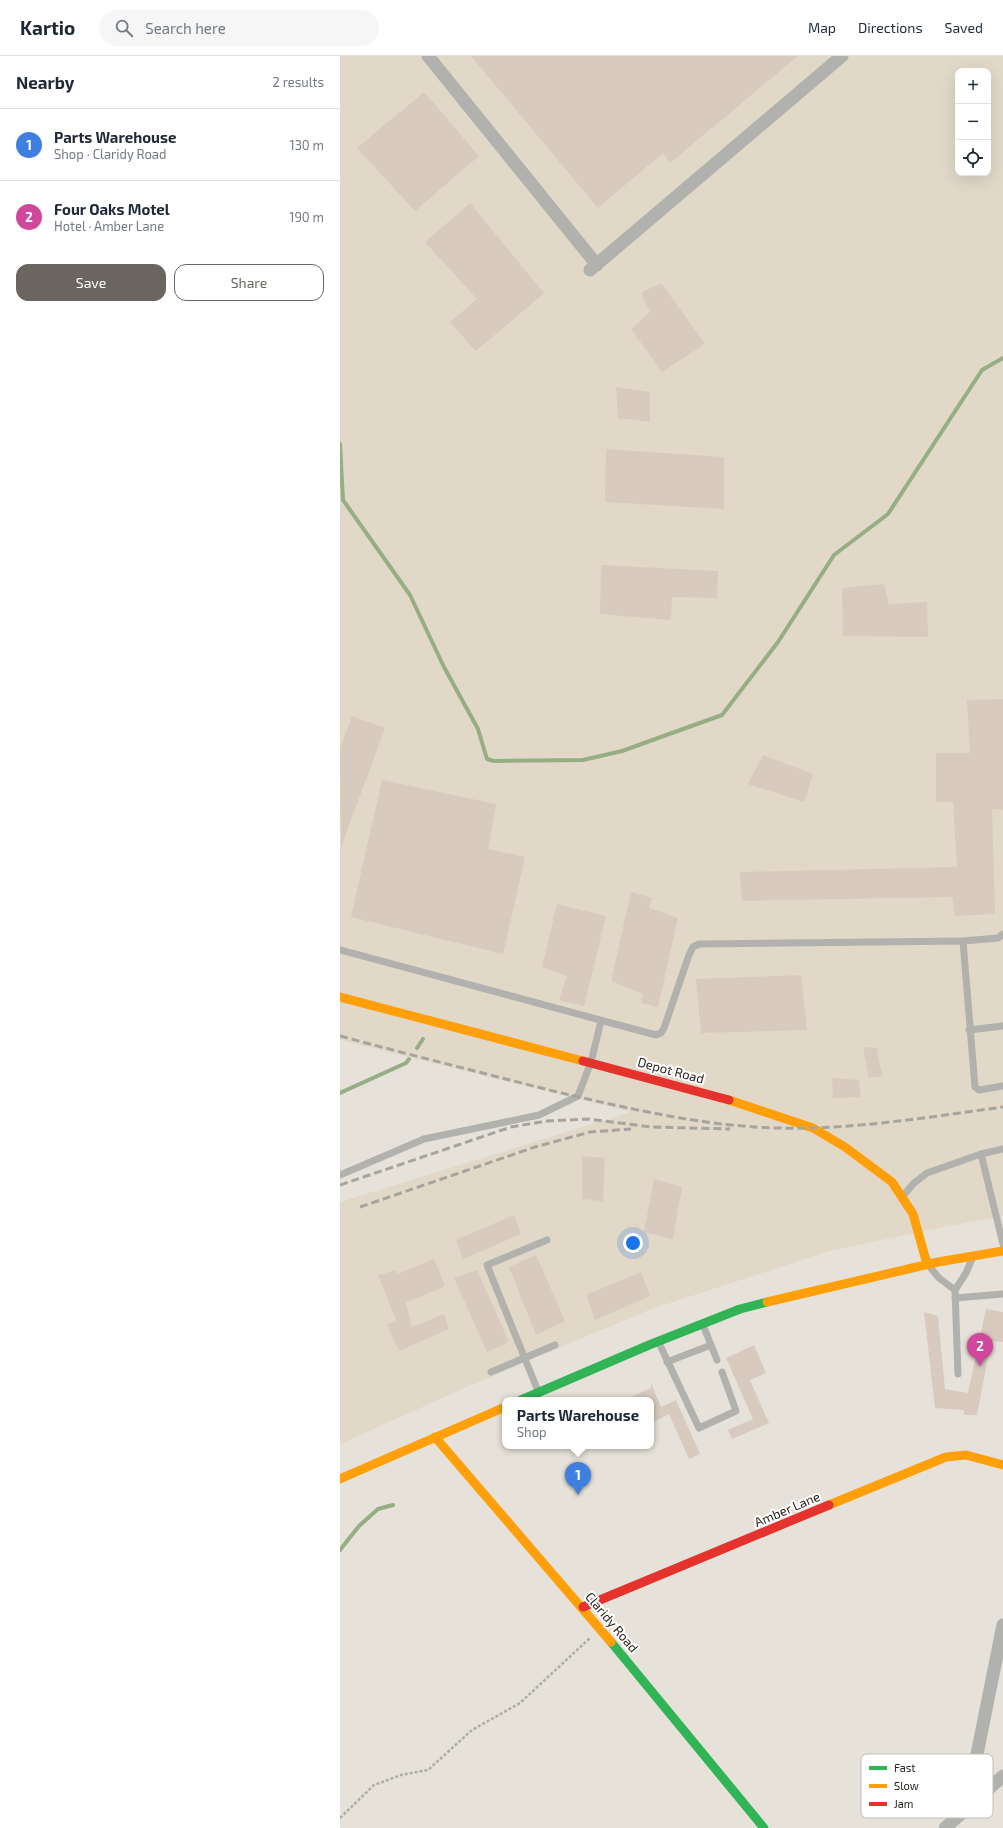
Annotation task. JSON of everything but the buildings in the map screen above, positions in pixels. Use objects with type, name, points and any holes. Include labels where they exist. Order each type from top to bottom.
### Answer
[{"type":"street","points":[[428,56],[594,267],[842,56]]},
{"type":"street","name":"Depot Road","points":[[340,997],[718,1096],[813,1128],[845,1147],[892,1182],[913,1214],[927,1264]]},
{"type":"street","points":[[529,1397],[658,1341],[740,1309],[927,1264],[1003,1251]]},
{"type":"street","points":[[340,1479],[502,1408]]},
{"type":"street","name":"Claridy Road","points":[[435,1437],[583,1608],[764,1828]]},
{"type":"street","name":"Amber Lane","points":[[583,1608],[946,1457],[966,1455],[1003,1465]]},
{"type":"street","points":[[977,1754],[1003,1625]]},
{"type":"street","points":[[993,1785],[1003,1776]]},
{"type":"street","points":[[945,1828],[956,1818]]},
{"type":"lane","points":[[340,950],[656,1035],[661,1033],[689,955],[693,948],[700,944],[963,941],[998,938],[1003,934]]},
{"type":"lane","points":[[963,941],[969,1030],[975,1087],[979,1090],[1003,1086]]},
{"type":"lane","points":[[340,1175],[424,1139],[539,1115],[578,1096],[591,1062],[601,1021]]},
{"type":"lane","points":[[969,1030],[1003,1026]]},
{"type":"lane","points":[[902,1197],[914,1183],[927,1173],[980,1154],[1003,1149]]},
{"type":"lane","points":[[980,1154],[1003,1244]]},
{"type":"lane","points":[[539,1393],[487,1265],[547,1240]]},
{"type":"lane","points":[[958,1374],[955,1290],[966,1273],[974,1256]]},
{"type":"lane","points":[[927,1264],[939,1278],[955,1290]]},
{"type":"lane","points":[[956,1298],[1003,1294]]},
{"type":"lane","points":[[702,1324],[717,1360]]},
{"type":"lane","points":[[658,1341],[699,1428],[736,1411],[722,1372]]},
{"type":"lane","points":[[491,1372],[555,1345]]},
{"type":"lane","points":[[668,1362],[711,1345]]},
{"type":"path","points":[[340,1818],[374,1785],[401,1775],[428,1770],[472,1730],[520,1703],[600,1629]]},
{"type":"shaded area","points":[[340,56],[1003,56],[1003,1216],[829,1251],[649,1310],[469,1386],[340,1444],[340,1202],[631,1112],[340,1040]]},
{"type":"waterway","points":[[340,444],[343,500],[410,595],[444,667],[478,729],[487,759],[494,761],[583,760],[622,751],[722,715],[778,642],[834,555],[888,514],[982,370],[1003,358]]},
{"type":"waterway","points":[[417,1048],[423,1039]]},
{"type":"waterway","points":[[340,1093],[406,1063],[409,1059]]},
{"type":"waterway","points":[[340,1550],[359,1526],[378,1509],[393,1505]]},
{"type":"railway","points":[[340,1036],[609,1104],[720,1124],[777,1128],[834,1127],[919,1119],[1003,1107]]},
{"type":"railway","points":[[340,1185],[511,1127],[547,1121],[588,1119],[651,1127],[730,1129]]},
{"type":"railway","points":[[360,1207],[535,1147],[590,1132],[631,1129]]},
{"type":"traffic: fast","points":[[528,1397],[649,1345],[740,1309],[767,1302]]},
{"type":"traffic: fast","points":[[611,1642],[764,1828]]},
{"type":"traffic: slow","points":[[340,997],[583,1061]]},
{"type":"traffic: slow","points":[[729,1100],[813,1128],[845,1147],[892,1182],[913,1214],[927,1264]]},
{"type":"traffic: slow","points":[[767,1302],[938,1262],[1003,1251]]},
{"type":"traffic: slow","points":[[340,1479],[502,1408]]},
{"type":"traffic: slow","points":[[435,1437],[611,1642]]},
{"type":"traffic: slow","points":[[829,1505],[946,1457],[966,1455],[1003,1465]]},
{"type":"traffic: jam","points":[[583,1061],[729,1100]]},
{"type":"traffic: jam","points":[[583,1607],[829,1505]]},
{"type":"place","name":"Four Oaks Motel","points":[[980,1366]]},
{"type":"place","name":"Parts Warehouse","points":[[578,1495]]}]
